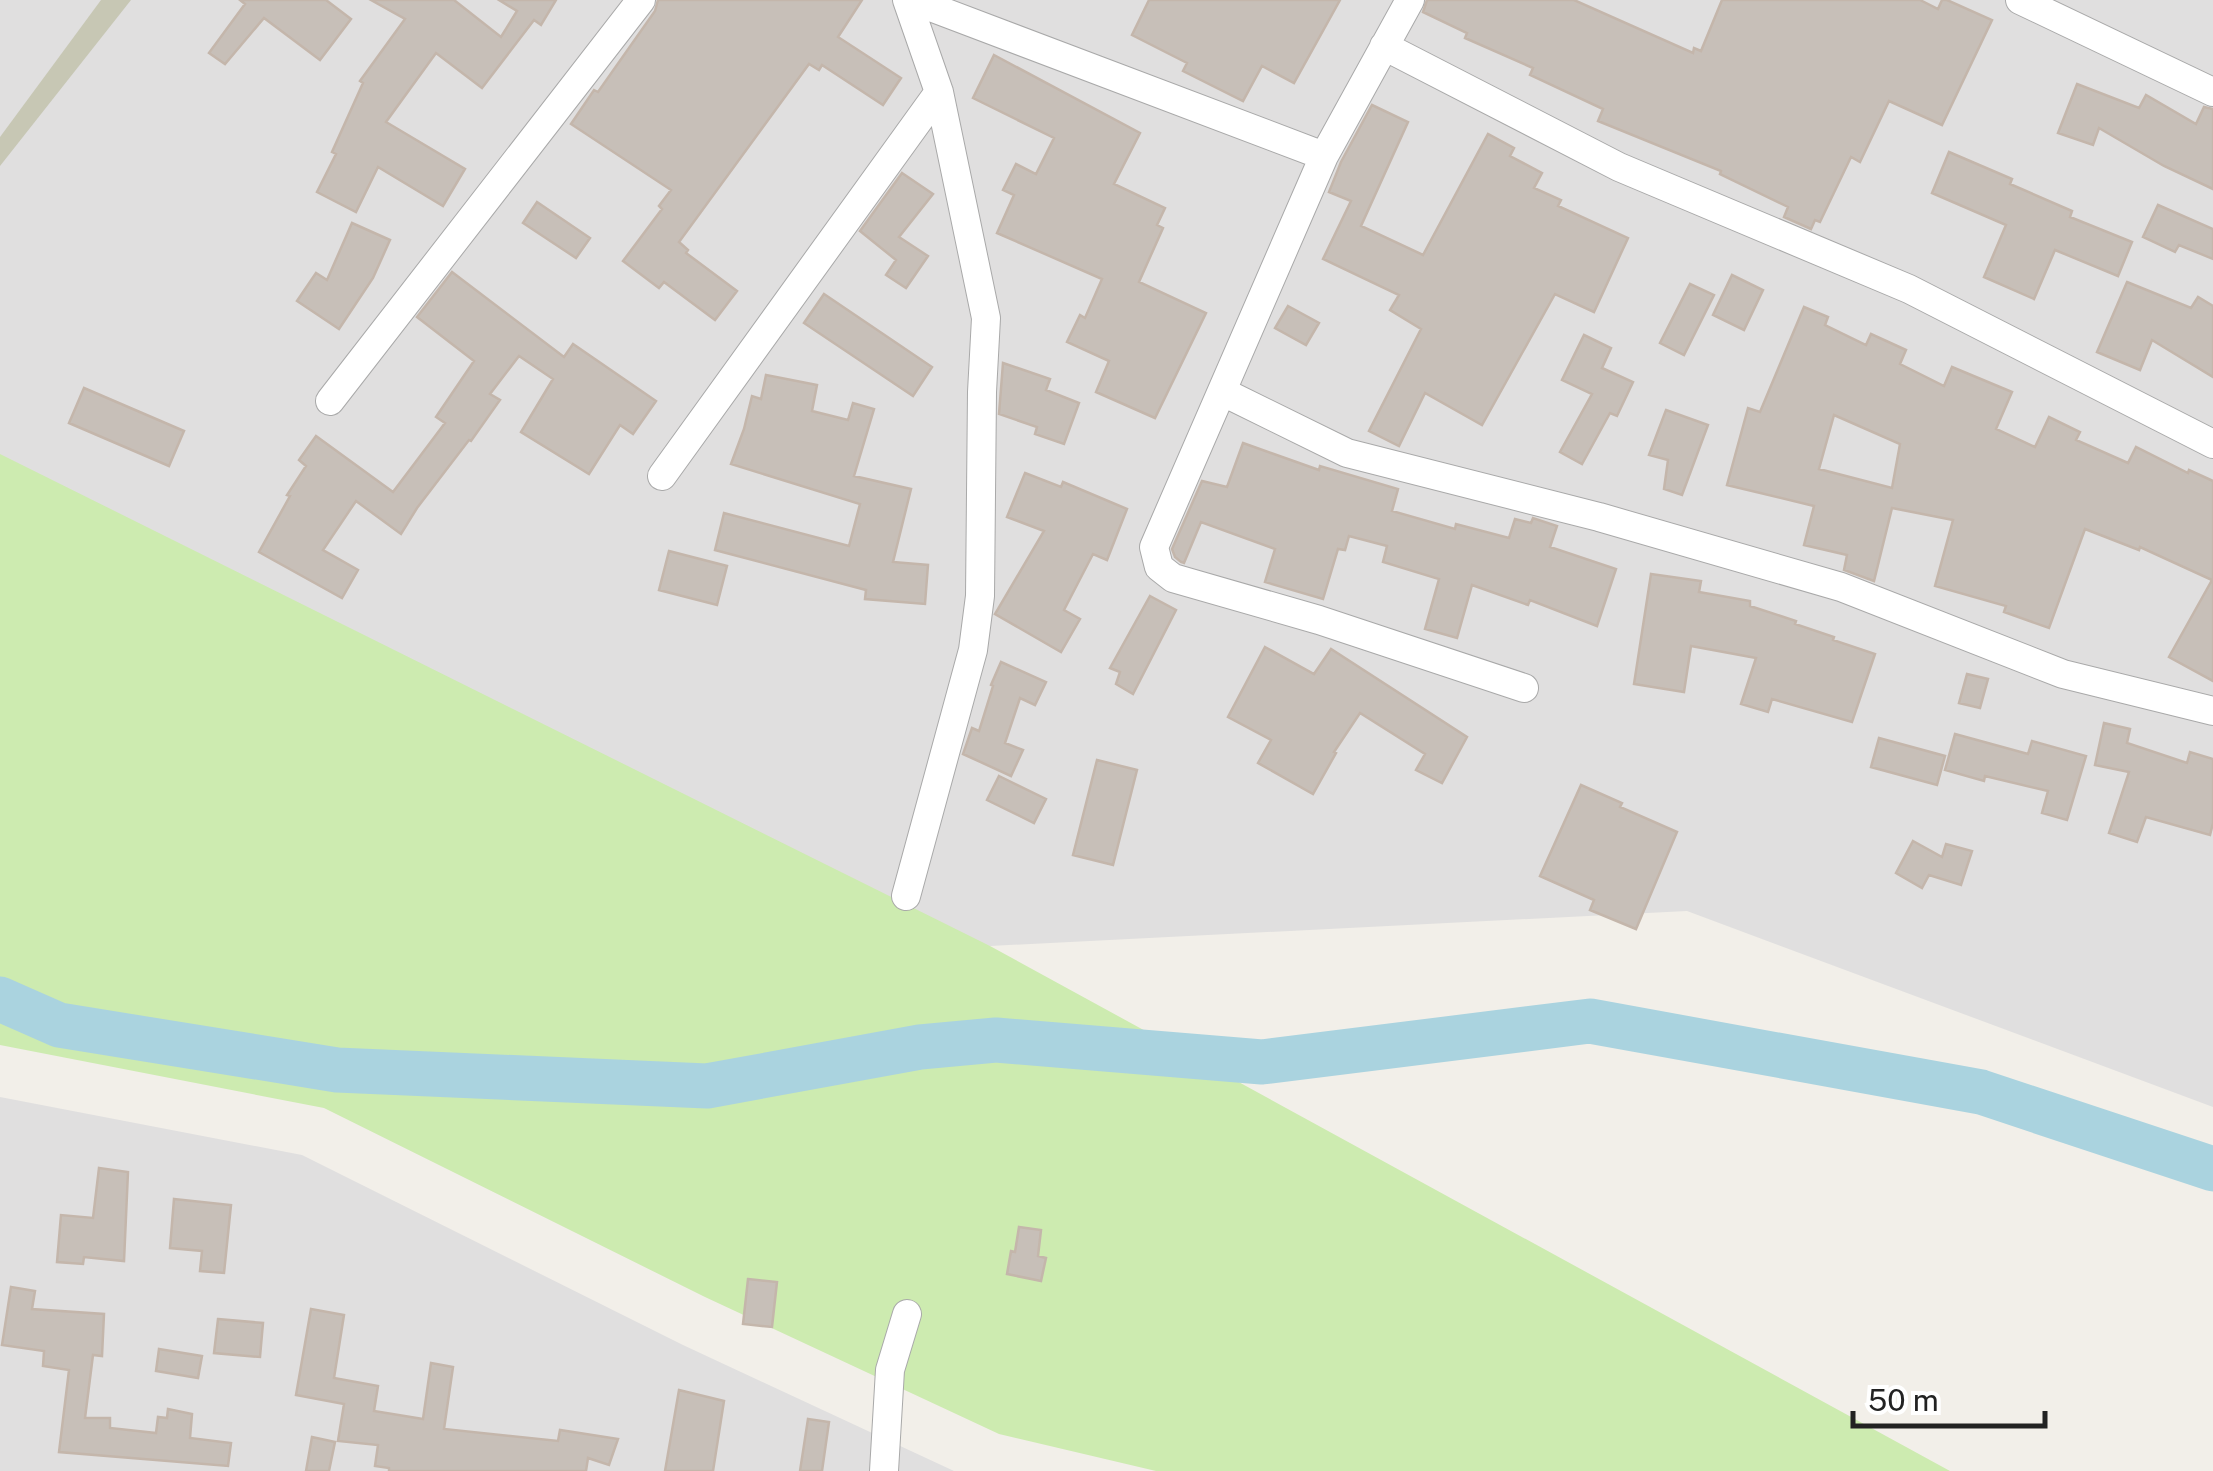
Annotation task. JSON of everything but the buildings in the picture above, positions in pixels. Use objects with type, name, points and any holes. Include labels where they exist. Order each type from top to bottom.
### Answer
[{"type":"street","points":[[330,401],[641,0]]},
{"type":"street","points":[[906,896],[973,650],[980,596],[986,318],[939,92],[909,0]]},
{"type":"street","points":[[909,0],[1324,156]]},
{"type":"street","points":[[1410,0],[1324,156],[1154,547],[1159,568],[1173,578],[1319,620],[1524,688]]},
{"type":"street","points":[[2020,0],[2213,92]]},
{"type":"street","points":[[1384,46],[1619,167],[1909,290],[2213,444]]},
{"type":"street","points":[[662,476],[939,92]]},
{"type":"street","points":[[1223,392],[1347,454],[1599,516],[1841,587],[2063,674],[2213,711]]},
{"type":"street","points":[[884,1471],[890,1370],[907,1314]]},
{"type":"shaded area","points":[[0,0],[2213,0],[2213,1107],[1687,911],[990,946],[0,762]]},
{"type":"shaded area","points":[[101,0],[131,0],[0,166],[0,137]]},
{"type":"shaded area","points":[[0,1097],[302,1155],[683,1345],[954,1471],[0,1471]]},
{"type":"green space","points":[[0,454],[990,946],[1950,1471],[1156,1471],[999,1434],[705,1297],[324,1108],[0,1045]]},
{"type":"waterway","points":[[0,999],[59,1025],[337,1070],[707,1086],[920,1047],[996,1040],[1262,1062],[1590,1021],[1981,1092],[2213,1169]]}]
